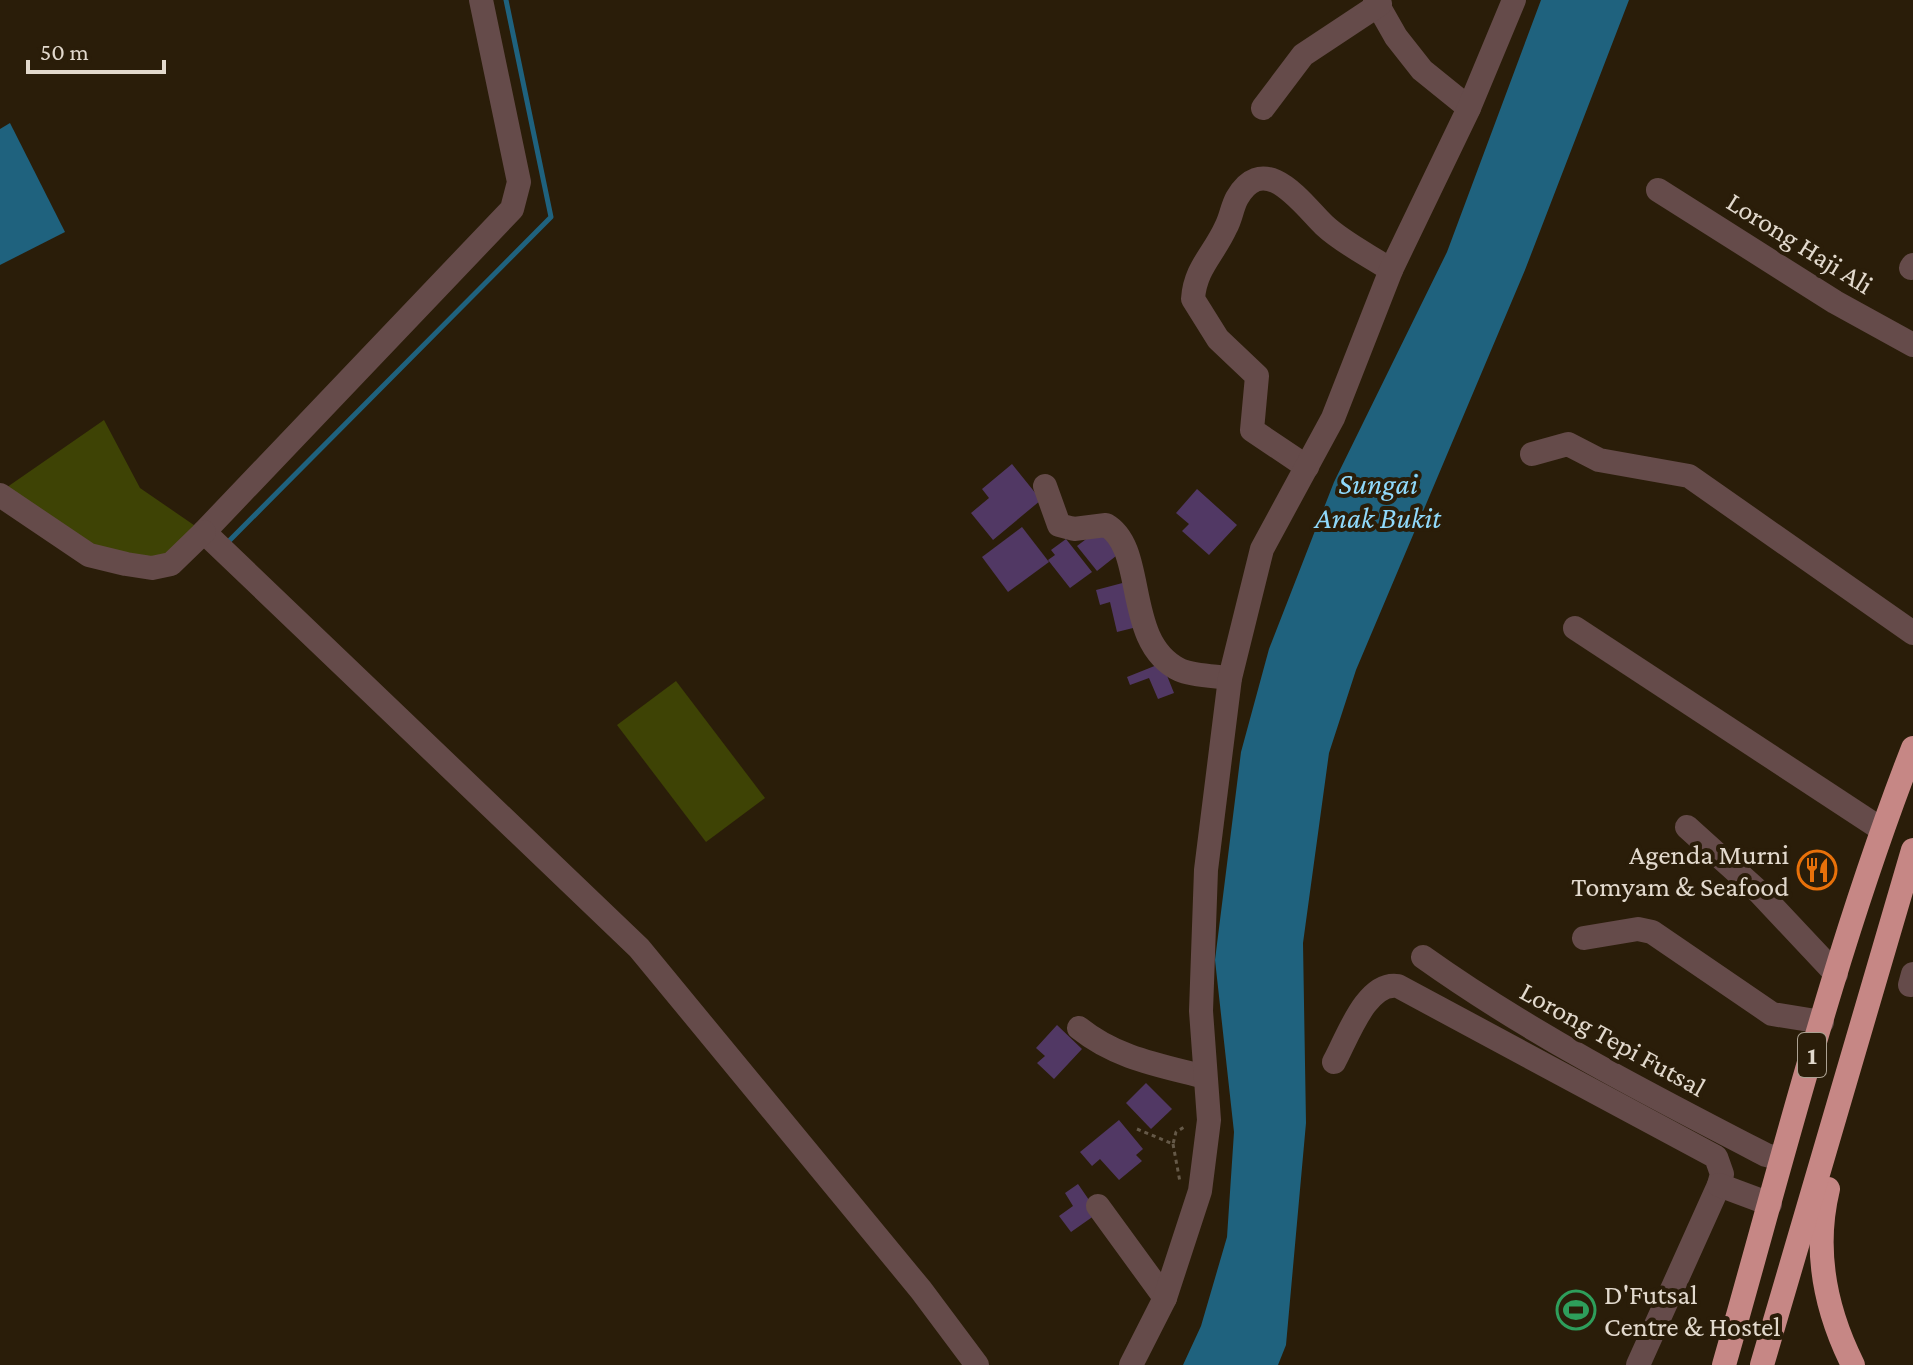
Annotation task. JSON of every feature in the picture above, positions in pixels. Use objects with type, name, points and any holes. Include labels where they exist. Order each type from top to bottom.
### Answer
[{"type":"highway","name":"1","points":[[1724,1365],[1836,974],[1881,829],[1913,748]]},
{"type":"highway","name":"1","points":[[1762,1365],[1899,887],[1913,850]]},
{"type":"highway","points":[[1853,1365],[1827,1304],[1821,1263],[1821,1217],[1899,887]]},
{"type":"street","points":[[0,495],[89,555],[126,564],[152,568],[171,564],[204,532],[512,209],[519,182],[481,0]]},
{"type":"street","points":[[1131,1365],[1165,1298],[1200,1191],[1209,1120],[1201,1011],[1206,870],[1230,678],[1262,549],[1333,418],[1391,270],[1469,108],[1514,0]]},
{"type":"street","points":[[1263,108],[1303,55],[1377,2],[1396,37],[1422,70],[1469,108]]},
{"type":"street","points":[[1307,467],[1252,430],[1257,376],[1218,339],[1193,299],[1203,261],[1225,230],[1238,196],[1251,184],[1271,179],[1281,181],[1327,228],[1391,270]]},
{"type":"street","name":"Lorong Haji Ali","points":[[1658,190],[1835,302],[1913,345]]},
{"type":"street","points":[[1532,454],[1568,444],[1599,460],[1689,476],[1913,633]]},
{"type":"street","points":[[1045,486],[1059,525],[1074,529],[1106,525],[1119,538],[1144,627],[1155,649],[1181,670],[1230,678]]},
{"type":"street","points":[[204,532],[639,948],[921,1290],[977,1365]]},
{"type":"street","points":[[1575,628],[1881,829]]},
{"type":"street","points":[[1687,827],[1759,892],[1836,974]]},
{"type":"street","points":[[1584,938],[1638,929],[1652,932],[1772,1014],[1822,1022]]},
{"type":"street","name":"Lorong Tepi Futsal","points":[[1423,957],[1491,1005],[1614,1076],[1766,1155],[1781,1159]]},
{"type":"street","points":[[1334,1062],[1371,996],[1391,985],[1398,986],[1705,1149],[1721,1165],[1719,1185],[1638,1365]]},
{"type":"street","points":[[1079,1028],[1102,1047],[1126,1057],[1205,1077]]},
{"type":"street","points":[[1719,1185],[1770,1204]]},
{"type":"street","points":[[1098,1206],[1165,1298]]},
{"type":"path","points":[[1137,1129],[1173,1144],[1180,1128],[1209,1120]]},
{"type":"green space","points":[[104,420],[140,488],[204,532],[171,564],[89,555],[0,492]]},
{"type":"green space","points":[[676,681],[765,798],[706,842],[617,725]]},
{"type":"water","name":"Sungai Anak Bukit","points":[[1541,0],[1629,0],[1525,270],[1356,670],[1329,753],[1303,943],[1306,1123],[1286,1345],[1278,1365],[1183,1365],[1201,1326],[1227,1237],[1234,1132],[1215,960],[1241,752],[1269,649],[1334,482],[1447,252]]},
{"type":"water","points":[[10,123],[65,232],[0,265],[0,129]]},
{"type":"building","points":[[1012,464],[1041,500],[993,540],[971,513],[989,498],[982,489]]},
{"type":"building","points":[[1197,489],[1237,525],[1209,555],[1182,531],[1189,524],[1176,513]]},
{"type":"building","points":[[1022,527],[1049,562],[1008,592],[982,557]]},
{"type":"building","points":[[1102,527],[1121,552],[1097,571],[1077,546]]},
{"type":"building","points":[[1066,539],[1092,572],[1070,588],[1048,560],[1055,555],[1051,550]]},
{"type":"building","points":[[1130,581],[1141,626],[1117,632],[1110,602],[1100,605],[1096,590]]},
{"type":"building","points":[[1162,663],[1174,693],[1158,699],[1149,678],[1130,685],[1127,677]]},
{"type":"building","points":[[1057,1025],[1082,1049],[1054,1079],[1037,1063],[1045,1056],[1036,1048]]},
{"type":"building","points":[[1146,1083],[1172,1109],[1151,1129],[1126,1103]]},
{"type":"building","points":[[1119,1120],[1143,1149],[1136,1155],[1142,1161],[1119,1180],[1100,1159],[1092,1166],[1080,1152]]},
{"type":"building","points":[[1078,1184],[1098,1213],[1071,1232],[1059,1216],[1073,1206],[1065,1193]]},
{"type":"waterway","points":[[227,543],[551,217],[506,0]]},
{"type":"place","name":"Agenda Murni Tomyam & Seafood","points":[[1817,870]]},
{"type":"place","name":"D'Futsal Centre & Hostel","points":[[1576,1310]]}]
